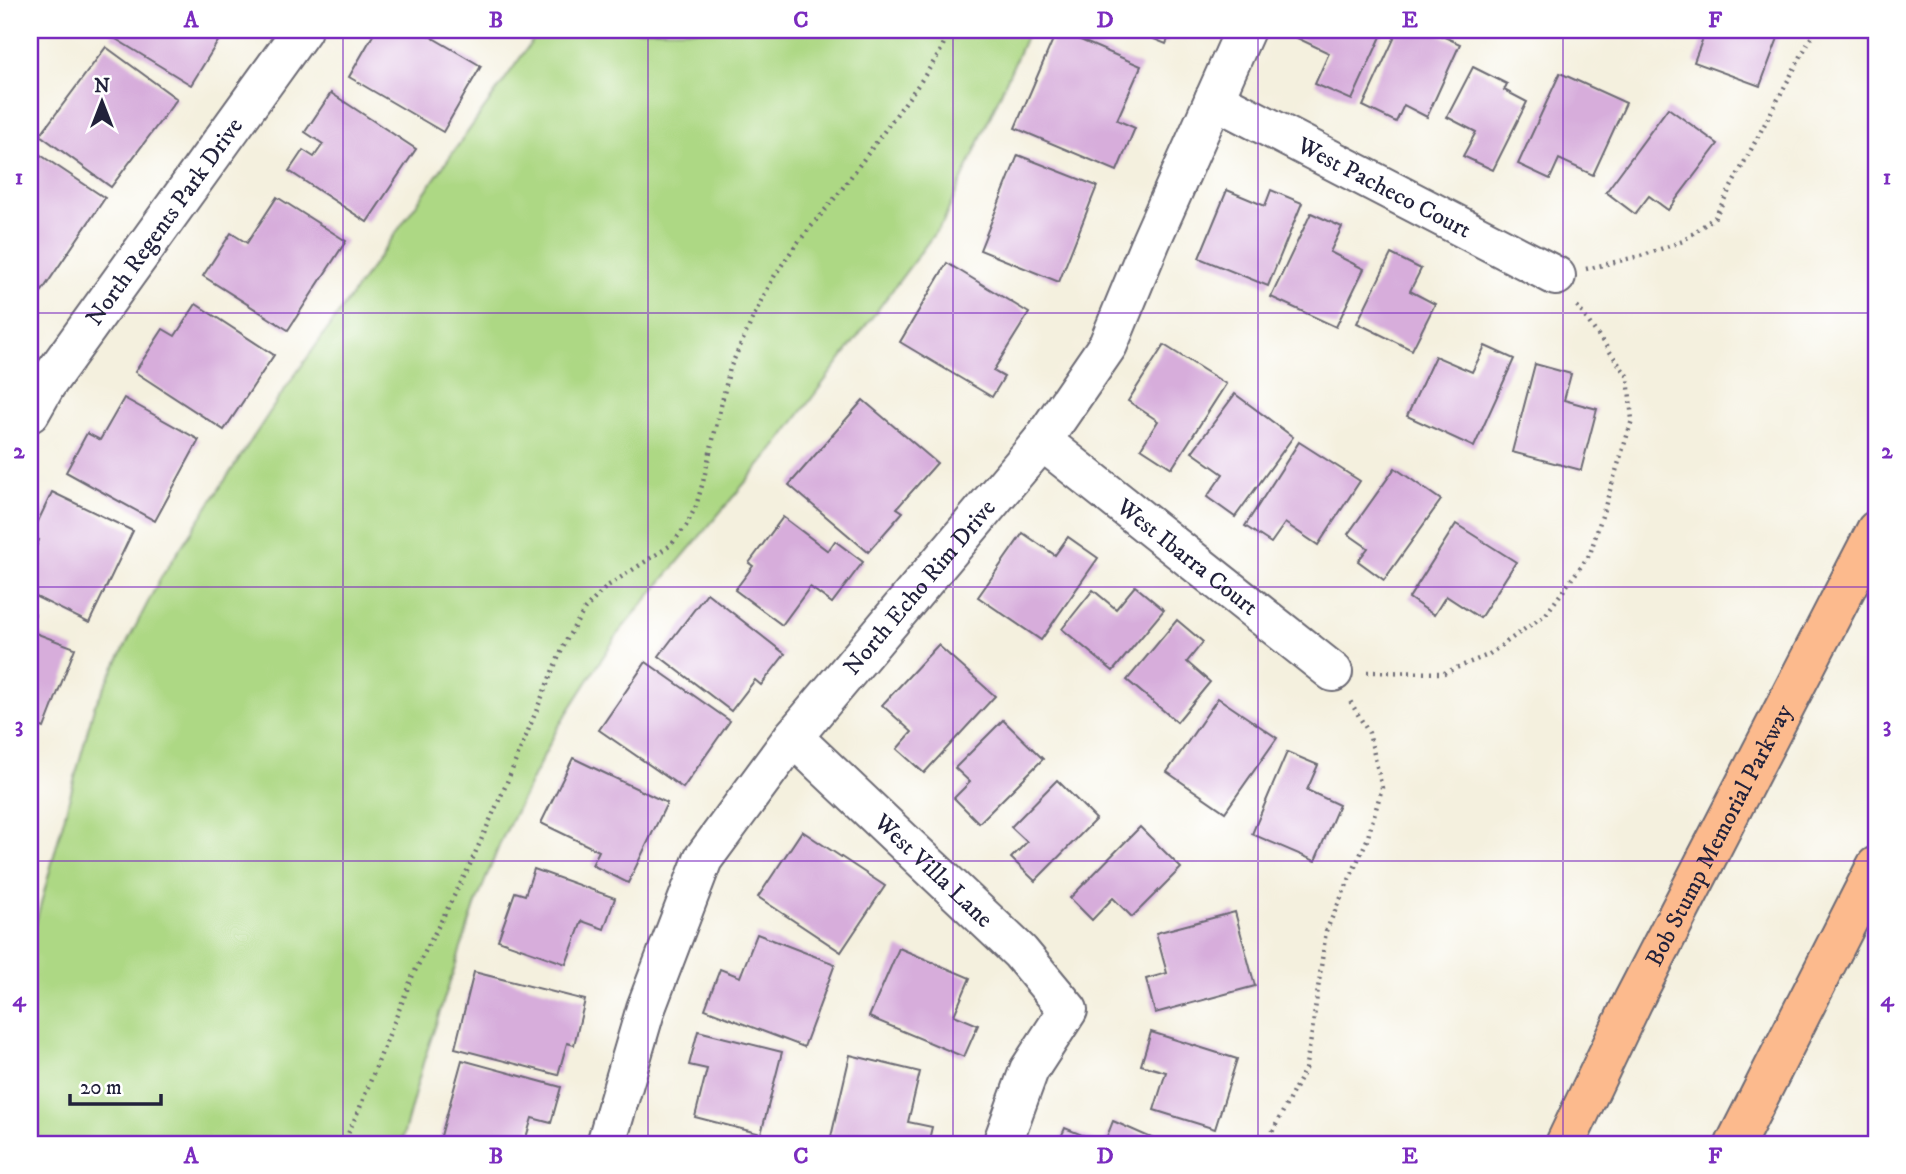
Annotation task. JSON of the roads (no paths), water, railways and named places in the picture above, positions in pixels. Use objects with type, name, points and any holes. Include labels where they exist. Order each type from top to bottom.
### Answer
[{"type":"highway","name":"Bob Stump Memorial Parkway","points":[[1565,1144],[1633,1001],[1876,530]]},
{"type":"highway","points":[[1735,1144],[1876,866]]},
{"type":"street","name":"North Regents Park Drive","points":[[30,413],[54,373],[302,30]]},
{"type":"street","name":"North Echo Rim Drive","points":[[606,1144],[646,1008],[703,859],[793,737],[1042,441],[1108,345],[1245,30]]},
{"type":"street","name":"West Pacheco Court","points":[[1214,99],[1556,276]]},
{"type":"street","name":"West Ibarra Court","points":[[1042,441],[1333,672]]},
{"type":"street","name":"West Villa Lane","points":[[793,737],[1020,952],[1069,1010],[1029,1070],[1002,1144]]}]
